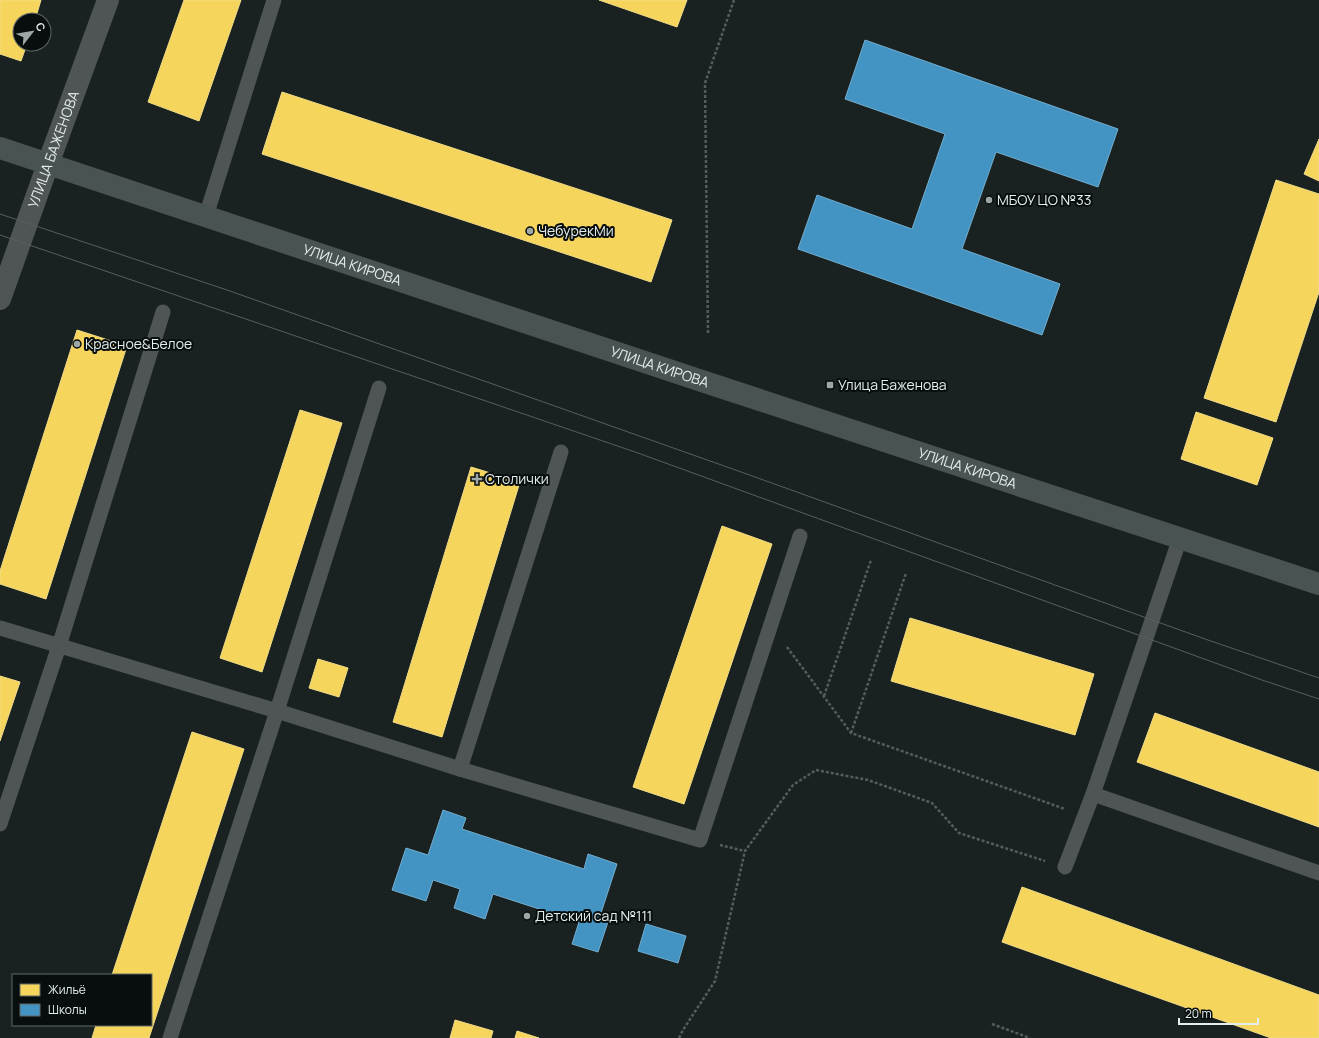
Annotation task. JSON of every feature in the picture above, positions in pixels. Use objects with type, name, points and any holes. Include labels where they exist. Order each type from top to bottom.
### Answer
[{"type":"street","name":"УЛИЦА БАЖЕНОВА","points":[[0,300],[108,0]]},
{"type":"street","name":"УЛИЦА КИРОВА","points":[[0,148],[1319,584]]},
{"type":"lane","points":[[206,216],[274,0]]},
{"type":"lane","points":[[0,824],[59,646],[163,312]]},
{"type":"lane","points":[[170,1038],[277,711],[379,388]]},
{"type":"lane","points":[[460,769],[561,452]]},
{"type":"lane","points":[[0,628],[277,711],[460,769],[700,840],[800,536]]},
{"type":"lane","points":[[1066,868],[1180,538]]},
{"type":"lane","points":[[1092,794],[1319,873]]},
{"type":"path","points":[[708,333],[705,83],[734,0]]},
{"type":"path","points":[[824,696],[871,560]]},
{"type":"path","points":[[851,733],[906,573]]},
{"type":"path","points":[[771,625],[851,733],[1084,816]]},
{"type":"path","points":[[680,1038],[683,1030],[715,981],[745,852],[793,785],[816,770],[868,780],[932,803],[959,833],[1066,868]]},
{"type":"path","points":[[992,1024],[1030,1038]]},
{"type":"building: Жильё","points":[[0,0],[41,0],[37,12],[12,12],[12,52],[24,52],[21,61],[0,54]]},
{"type":"building: Жильё","points":[[184,0],[241,0],[199,121],[148,102]]},
{"type":"building: Жильё","points":[[599,0],[687,0],[677,27]]},
{"type":"building: Жильё","points":[[282,92],[672,220],[651,282],[262,154]]},
{"type":"building: Жильё","points":[[1319,139],[1319,181],[1304,174]]},
{"type":"building: Жильё","points":[[1276,180],[1319,194],[1319,292],[1276,422],[1204,398]]},
{"type":"building: Жильё","points":[[77,330],[127,346],[46,599],[0,584],[0,571]]},
{"type":"building: Жильё","points":[[300,410],[342,423],[262,672],[220,658]]},
{"type":"building: Жильё","points":[[1196,412],[1273,438],[1257,485],[1181,459]]},
{"type":"building: Жильё","points":[[471,467],[520,482],[442,737],[393,722]]},
{"type":"building: Жильё","points":[[722,526],[772,544],[684,804],[633,787]]},
{"type":"building: Жильё","points":[[910,618],[1094,674],[1075,735],[891,681]]},
{"type":"building: Жильё","points":[[318,659],[348,668],[339,697],[309,688]]},
{"type":"building: Жильё","points":[[0,676],[20,682],[0,741]]},
{"type":"building: Жильё","points":[[1155,713],[1319,772],[1319,827],[1137,762]]},
{"type":"building: Жильё","points":[[192,732],[244,749],[149,1038],[92,1038],[96,1026],[152,1026],[152,974],[112,974]]},
{"type":"building: Жильё","points":[[1022,887],[1319,995],[1319,1038],[1271,1038],[1002,942]]},
{"type":"building: Жильё","points":[[455,1020],[493,1031],[491,1038],[450,1038]]},
{"type":"building: Жильё","points":[[517,1031],[539,1038],[515,1038]]},
{"type":"building: Школы","points":[[865,40],[1118,129],[1098,187],[996,152],[962,249],[1060,284],[1042,335],[798,249],[817,195],[912,229],[945,134],[845,99]]},
{"type":"building: Школы","points":[[443,810],[466,818],[462,829],[584,869],[588,854],[617,864],[601,913],[610,916],[598,952],[572,944],[579,922],[493,894],[485,919],[454,908],[460,889],[433,880],[426,901],[392,890],[406,848],[428,855]]},
{"type":"building: Школы","points":[[646,924],[686,936],[678,963],[638,951]]},
{"type":"tram line","points":[[0,214],[227,290],[744,473],[1205,639],[1319,678]]},
{"type":"tram line","points":[[0,235],[638,453],[1262,680],[1319,699]]},
{"type":"place","name":"МБОУ ЦО №33","points":[[989,200]]},
{"type":"place","name":"ЧебурекМи","points":[[530,231]]},
{"type":"place","name":"Красное&Белое","points":[[77,344]]},
{"type":"place","name":"Улица Баженова","points":[[830,385]]},
{"type":"place","name":"Столички","points":[[477,479]]},
{"type":"place","name":"Детский сад №111","points":[[527,916]]}]
